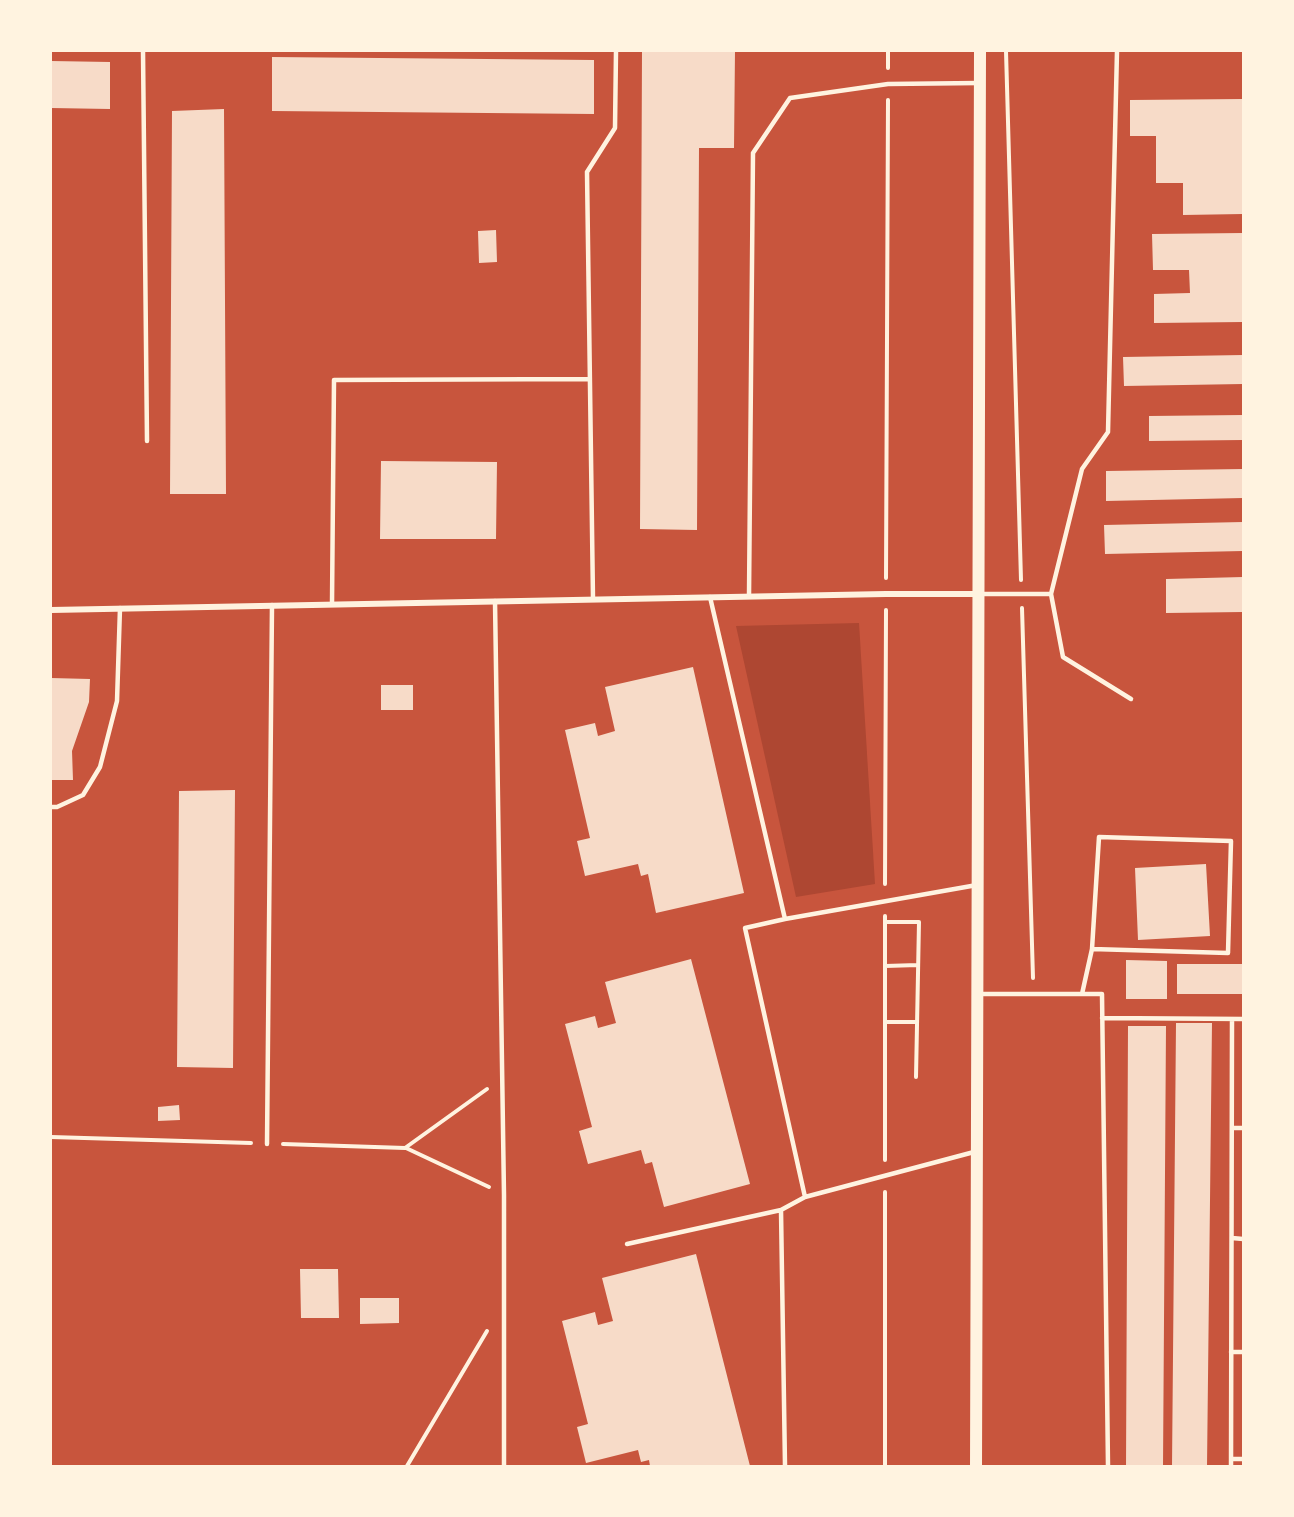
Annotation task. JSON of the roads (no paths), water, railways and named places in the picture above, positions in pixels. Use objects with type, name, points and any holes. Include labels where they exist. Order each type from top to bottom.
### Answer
[{"type":"main road","points":[[976,1466],[980,51]]},
{"type":"street","points":[[51,609],[978,594]]},
{"type":"lane","points":[[143,51],[147,441]]},
{"type":"lane","points":[[593,599],[586,172],[615,128],[616,51]]},
{"type":"lane","points":[[1117,51],[1108,432],[1082,469],[1051,594],[1062,657],[1131,699]]},
{"type":"lane","points":[[750,596],[753,153],[790,98],[888,84],[980,83]]},
{"type":"lane","points":[[332,604],[334,380],[590,379]]},
{"type":"lane","points":[[978,594],[1051,594]]},
{"type":"lane","points":[[710,597],[785,920]]},
{"type":"lane","points":[[495,601],[504,1195],[504,1466]]},
{"type":"lane","points":[[267,1144],[272,605]]},
{"type":"lane","points":[[51,807],[57,807],[83,795],[100,767],[117,701],[120,608]]},
{"type":"lane","points":[[1082,994],[1092,949],[1099,837],[1231,841],[1228,953],[1092,949]]},
{"type":"lane","points":[[805,1197],[745,928],[977,884]]},
{"type":"lane","points":[[977,994],[1102,994],[1108,1466]]},
{"type":"lane","points":[[1102,1018],[1243,1019]]},
{"type":"lane","points":[[1231,1466],[1232,1019]]},
{"type":"lane","points":[[1232,1128],[1243,1128]]},
{"type":"lane","points":[[627,1244],[781,1210],[805,1197],[977,1151]]},
{"type":"lane","points":[[781,1210],[785,1466]]},
{"type":"lane","points":[[1232,1238],[1243,1239]]},
{"type":"lane","points":[[1231,1352],[1243,1352]]},
{"type":"lane","points":[[1231,1459],[1243,1459]]}]
